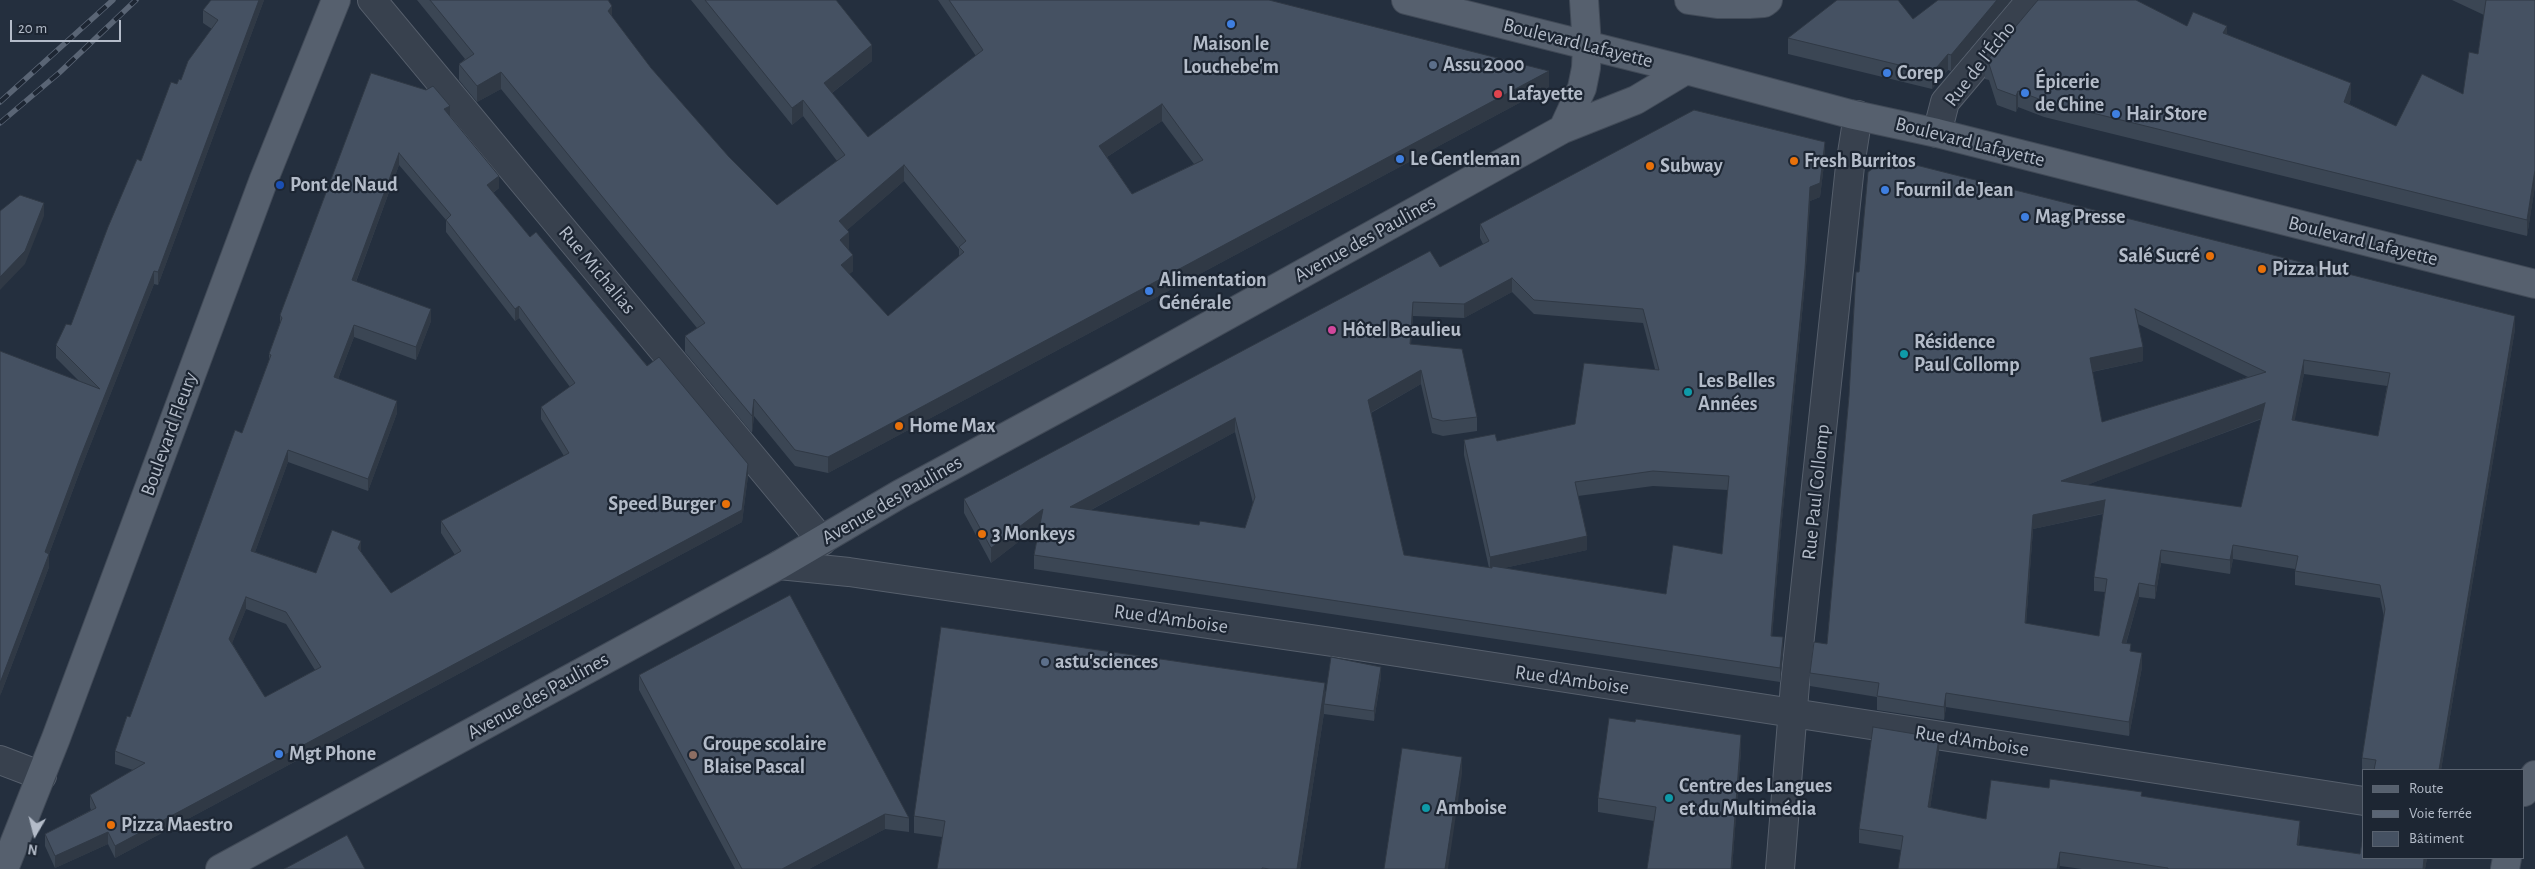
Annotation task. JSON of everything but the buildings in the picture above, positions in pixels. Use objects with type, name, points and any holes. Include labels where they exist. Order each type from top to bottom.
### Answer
[{"type":"main road","name":"Boulevard Fleury","points":[[4,869],[42,776],[264,179],[336,0]]},
{"type":"main road","points":[[1563,129],[1582,88],[1587,46],[1584,0]]},
{"type":"main road","points":[[1689,0],[1716,4],[1750,4],[1764,3],[1768,0]]},
{"type":"main road","name":"Boulevard Lafayette","points":[[1410,1],[2535,284]]},
{"type":"main road","name":"Avenue des Paulines","points":[[220,869],[779,565],[916,485],[1118,376],[1563,129],[1636,100],[1686,70]]},
{"type":"main road","points":[[2525,790],[2535,775]]},
{"type":"street","name":"Rue Michalias","points":[[372,0],[822,541]]},
{"type":"street","name":"Rue de l'Écho","points":[[1936,133],[1945,102],[2031,0]]},
{"type":"street","name":"Rue Paul Collomp","points":[[1780,869],[1793,712],[1850,166],[1858,115]]},
{"type":"street","name":"Rue d'Amboise","points":[[779,565],[849,572],[1793,712],[2362,801]]},
{"type":"street","points":[[0,760],[42,776]]},
{"type":"railway","points":[[0,102],[113,0]]},
{"type":"railway","points":[[0,123],[59,73],[136,0]]},
{"type":"place","name":"Maison le Louchebe'm","points":[[1231,24]]},
{"type":"place","name":"Assu 2000","points":[[1433,65]]},
{"type":"place","name":"Corep","points":[[1887,73]]},
{"type":"place","name":"Épicerie de Chine","points":[[2025,93]]},
{"type":"place","name":"Lafayette","points":[[1498,94]]},
{"type":"place","name":"Hair Store","points":[[2116,114]]},
{"type":"place","name":"Le Gentleman","points":[[1400,159]]},
{"type":"place","name":"Fresh Burritos","points":[[1794,161]]},
{"type":"place","name":"Subway","points":[[1650,166]]},
{"type":"place","name":"Pont de Naud","points":[[280,185]]},
{"type":"place","name":"Fournil de Jean","points":[[1885,190]]},
{"type":"place","name":"Mag Presse","points":[[2025,217]]},
{"type":"place","name":"Salé Sucré","points":[[2210,256]]},
{"type":"place","name":"Pizza Hut","points":[[2262,269]]},
{"type":"place","name":"Alimentation Générale","points":[[1149,291]]},
{"type":"place","name":"Hôtel Beaulieu","points":[[1332,330]]},
{"type":"place","name":"Résidence Paul Collomp","points":[[1904,354]]},
{"type":"place","name":"Les Belles Années","points":[[1688,392]]},
{"type":"place","name":"Home Max","points":[[899,426]]},
{"type":"place","name":"Speed Burger","points":[[726,504]]},
{"type":"place","name":"3 Monkeys","points":[[982,534]]},
{"type":"place","name":"astu'sciences","points":[[1045,662]]},
{"type":"place","name":"Mgt Phone","points":[[279,754]]},
{"type":"place","name":"Groupe scolaire Blaise Pascal","points":[[693,755]]},
{"type":"place","name":"Centre des Langues et du Multimédia","points":[[1669,798]]},
{"type":"place","name":"Amboise","points":[[1426,808]]},
{"type":"place","name":"Pizza Maestro","points":[[111,825]]}]
